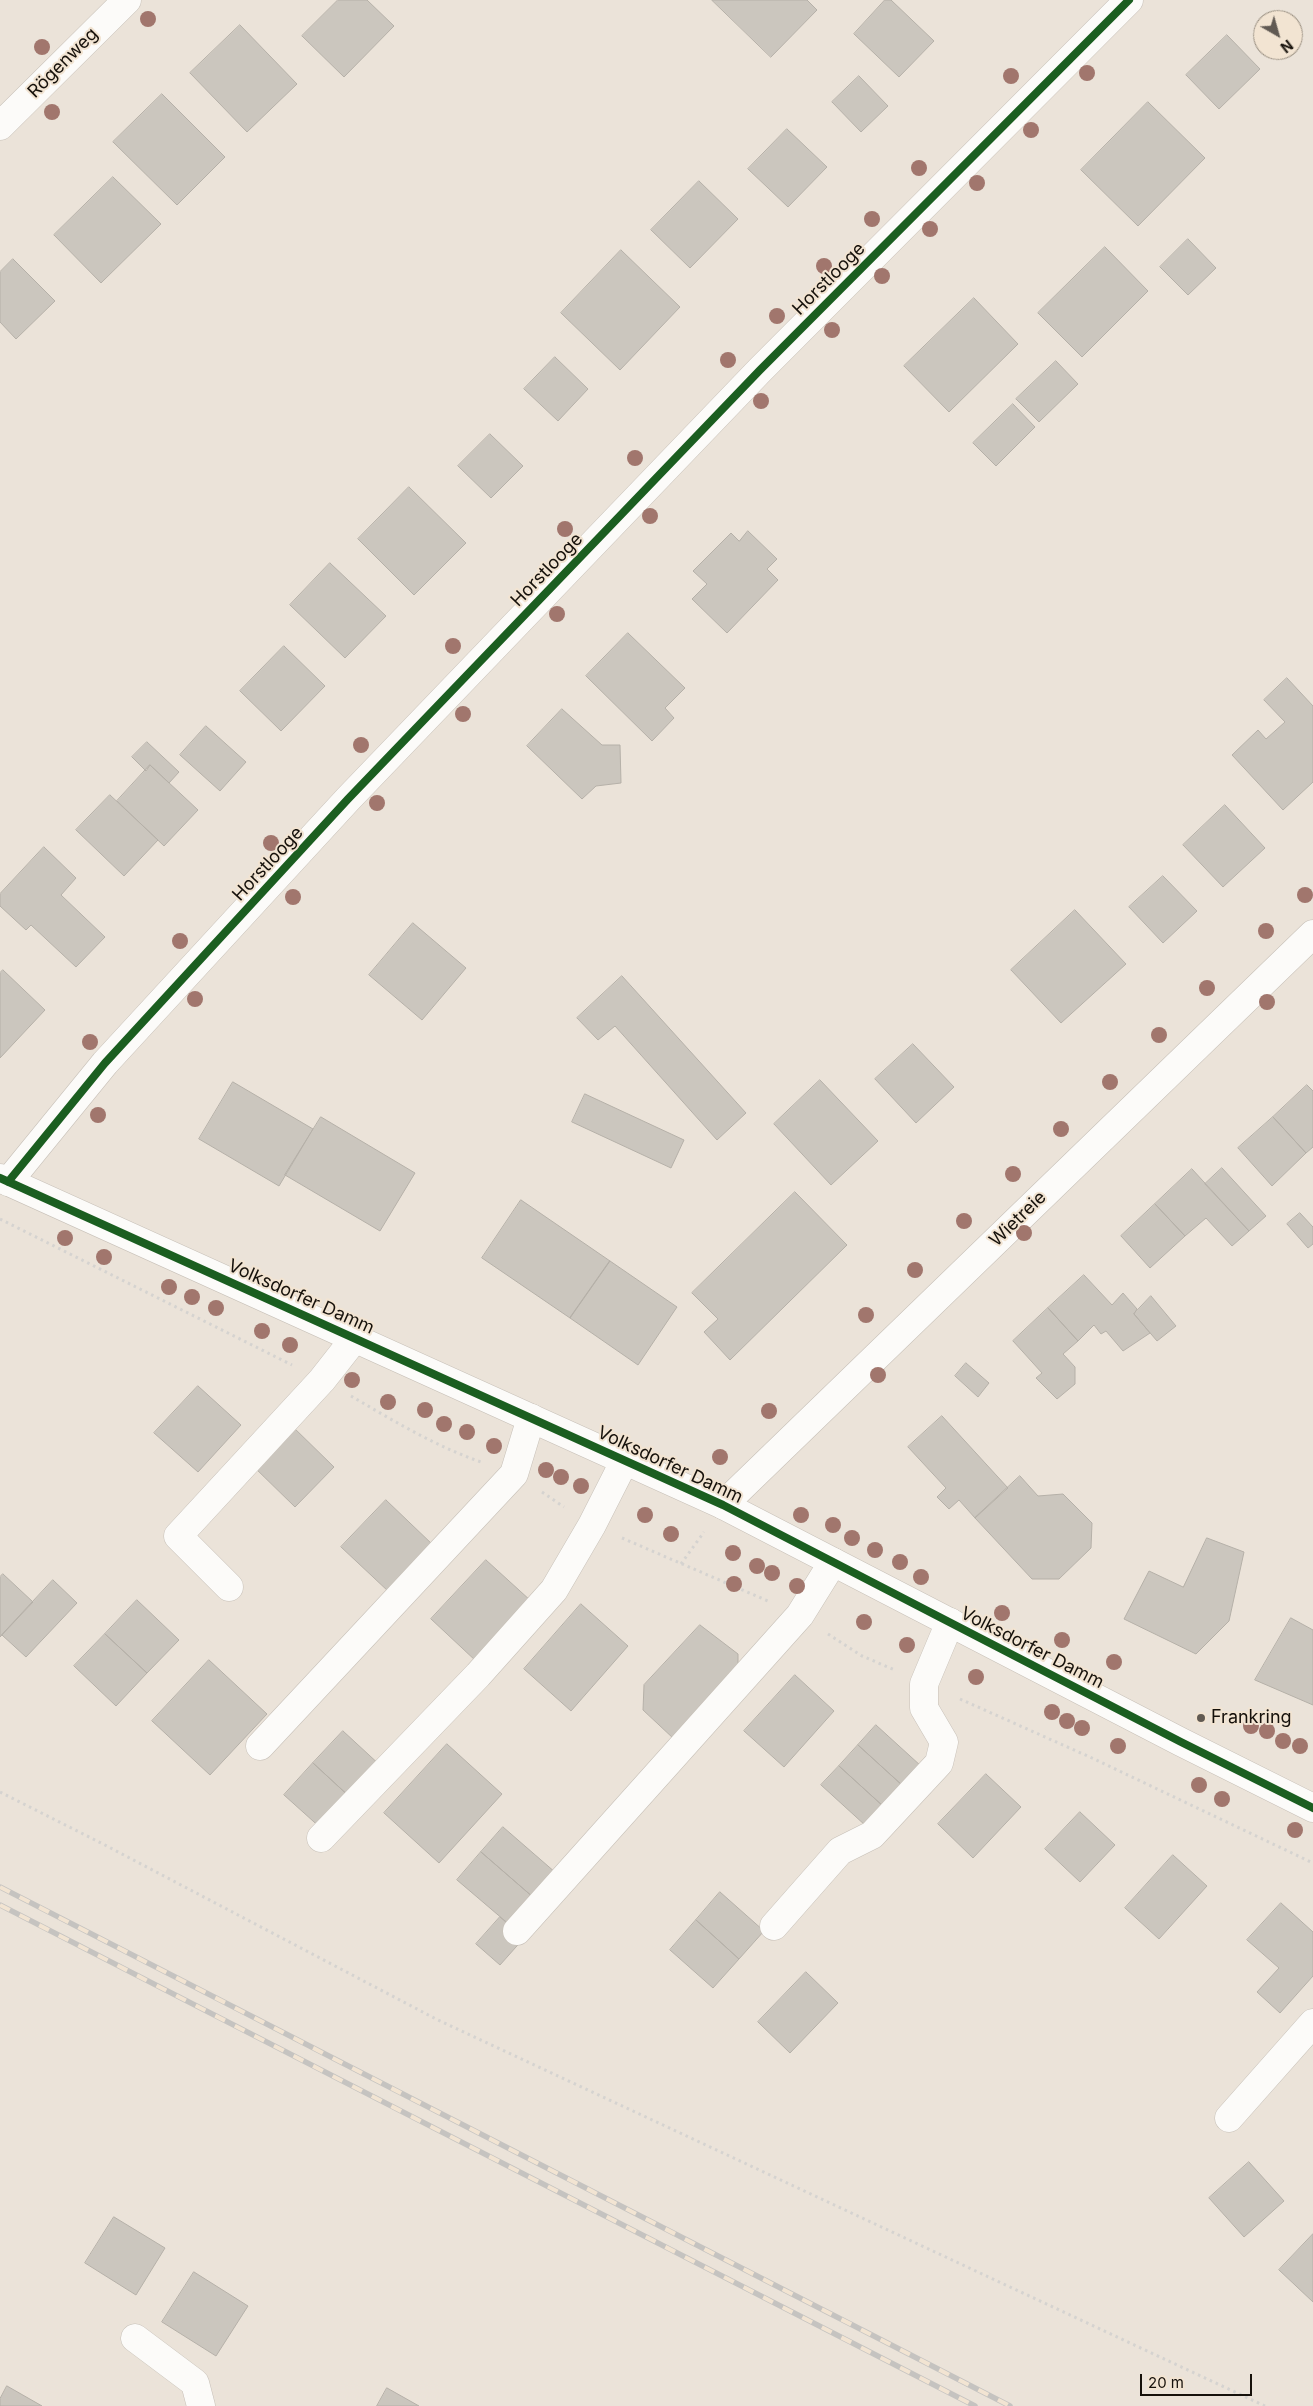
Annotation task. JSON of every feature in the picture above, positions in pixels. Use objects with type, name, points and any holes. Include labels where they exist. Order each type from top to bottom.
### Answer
[{"type":"street","name":"Rögenweg","points":[[0,126],[127,0]]},
{"type":"street","name":"Horstlooge","points":[[4,1180],[105,1063],[348,798],[760,370],[1130,0]]},
{"type":"street","name":"Wietreie","points":[[723,1505],[1313,934]]},
{"type":"street","name":"Volksdorfer Damm","points":[[4,1180],[723,1505],[1313,1808]]},
{"type":"street","points":[[229,1587],[178,1536],[322,1380],[355,1338]]},
{"type":"street","points":[[260,1746],[514,1474],[531,1418]]},
{"type":"street","points":[[321,1838],[478,1674],[554,1590],[592,1525],[625,1460]]},
{"type":"street","points":[[517,1931],[800,1615],[833,1562]]},
{"type":"street","points":[[774,1926],[840,1851],[872,1835],[939,1763],[944,1742],[924,1708],[924,1684],[950,1622]]},
{"type":"street","points":[[1229,2118],[1313,2023]]},
{"type":"street","points":[[135,2338],[195,2383],[201,2406]]},
{"type":"path","points":[[0,1219],[322,1380],[389,1418],[464,1456],[514,1474],[592,1525],[800,1615],[862,1656],[1092,1758],[1313,1863]]},
{"type":"path","points":[[0,1792],[436,2019],[1265,2406]]},
{"type":"building","points":[[338,0],[367,0],[394,26],[344,77],[302,36]]},
{"type":"building","points":[[712,0],[807,0],[817,10],[771,57]]},
{"type":"building","points":[[885,0],[891,0],[934,41],[899,77],[854,34]]},
{"type":"building","points":[[240,25],[297,84],[247,132],[190,73]]},
{"type":"building","points":[[1227,35],[1260,69],[1219,109],[1186,75]]},
{"type":"building","points":[[859,76],[888,106],[861,132],[832,102]]},
{"type":"building","points":[[162,94],[225,157],[177,205],[113,142]]},
{"type":"building","points":[[1148,102],[1205,158],[1138,226],[1081,170]]},
{"type":"building","points":[[787,129],[827,167],[788,207],[748,169]]},
{"type":"building","points":[[113,177],[161,224],[101,283],[54,235]]},
{"type":"building","points":[[699,181],[738,219],[690,268],[651,230]]},
{"type":"building","points":[[1188,239],[1216,268],[1188,295],[1160,267]]},
{"type":"building","points":[[1105,247],[1148,291],[1082,357],[1038,313]]},
{"type":"building","points":[[621,250],[680,307],[620,370],[561,313]]},
{"type":"building","points":[[13,259],[55,301],[16,339],[0,322],[0,272]]},
{"type":"building","points":[[974,298],[1018,344],[949,412],[904,366]]},
{"type":"building","points":[[555,357],[588,389],[558,421],[524,389]]},
{"type":"building","points":[[1056,361],[1078,384],[1039,422],[1016,399]]},
{"type":"building","points":[[1013,404],[1035,427],[996,466],[973,443]]},
{"type":"building","points":[[490,434],[523,466],[491,498],[458,466]]},
{"type":"building","points":[[409,487],[466,543],[414,595],[358,539]]},
{"type":"building","points":[[748,531],[777,559],[767,569],[778,580],[727,633],[692,599],[707,584],[693,571],[731,533],[739,541]]},
{"type":"building","points":[[330,563],[386,616],[345,658],[290,605]]},
{"type":"building","points":[[628,633],[685,688],[665,708],[674,718],[652,741],[586,676]]},
{"type":"building","points":[[284,646],[325,686],[281,731],[240,691]]},
{"type":"building","points":[[1287,678],[1313,706],[1313,782],[1283,810],[1232,755],[1258,730],[1266,739],[1285,722],[1264,700]]},
{"type":"building","points":[[562,709],[602,745],[620,745],[621,783],[596,786],[582,799],[527,746]]},
{"type":"building","points":[[206,726],[246,762],[220,791],[180,755]]},
{"type":"building","points":[[147,742],[179,772],[169,783],[150,765],[146,771],[132,757]]},
{"type":"building","points":[[150,765],[198,810],[164,846],[117,801]]},
{"type":"building","points":[[110,795],[158,840],[124,876],[76,830]]},
{"type":"building","points":[[1225,805],[1265,848],[1223,887],[1183,845]]},
{"type":"building","points":[[44,847],[76,878],[61,895],[105,937],[76,967],[31,925],[26,930],[0,906],[0,894]]},
{"type":"building","points":[[1163,876],[1197,911],[1163,943],[1129,907]]},
{"type":"building","points":[[1075,910],[1126,964],[1061,1023],[1011,970]]},
{"type":"building","points":[[413,923],[466,968],[422,1020],[369,975]]},
{"type":"building","points":[[3,970],[45,1010],[0,1058],[0,973]]},
{"type":"building","points":[[622,976],[746,1113],[717,1140],[615,1026],[598,1040],[577,1018]]},
{"type":"building","points":[[913,1044],[954,1087],[916,1123],[875,1079]]},
{"type":"building","points":[[820,1080],[878,1141],[831,1185],[774,1124]]},
{"type":"building","points":[[233,1082],[313,1129],[279,1186],[199,1139]]},
{"type":"building","points":[[1307,1085],[1313,1091],[1313,1147],[1306,1153],[1273,1117]]},
{"type":"building","points":[[585,1094],[684,1140],[671,1168],[572,1122]]},
{"type":"building","points":[[321,1117],[415,1173],[380,1231],[285,1175]]},
{"type":"building","points":[[1273,1117],[1306,1153],[1272,1186],[1238,1148]]},
{"type":"building","points":[[1222,1168],[1266,1216],[1249,1231],[1205,1184]]},
{"type":"building","points":[[1192,1169],[1249,1231],[1232,1246],[1206,1218],[1185,1236],[1155,1204]]},
{"type":"building","points":[[795,1192],[847,1245],[730,1360],[704,1332],[718,1319],[692,1293]]},
{"type":"building","points":[[521,1200],[610,1261],[570,1318],[482,1258]]},
{"type":"building","points":[[1155,1204],[1185,1236],[1150,1268],[1121,1236]]},
{"type":"building","points":[[1300,1213],[1313,1227],[1313,1244],[1308,1248],[1287,1224]]},
{"type":"building","points":[[610,1261],[677,1307],[638,1365],[570,1318]]},
{"type":"building","points":[[1084,1275],[1112,1305],[1123,1293],[1137,1309],[1134,1314],[1150,1333],[1123,1351],[1106,1331],[1101,1334],[1094,1325],[1078,1341],[1048,1308]]},
{"type":"building","points":[[1151,1296],[1176,1326],[1157,1341],[1134,1314]]},
{"type":"building","points":[[1048,1308],[1078,1341],[1063,1354],[1075,1367],[1075,1384],[1057,1399],[1036,1378],[1042,1373],[1013,1341]]},
{"type":"building","points":[[966,1363],[989,1383],[978,1397],[955,1376]]},
{"type":"building","points":[[198,1386],[241,1425],[198,1472],[154,1433]]},
{"type":"building","points":[[942,1416],[1008,1488],[975,1518],[959,1500],[949,1509],[937,1497],[946,1488],[908,1447]]},
{"type":"building","points":[[291,1425],[334,1467],[295,1507],[252,1465]]},
{"type":"building","points":[[1020,1476],[1038,1496],[1063,1494],[1092,1523],[1091,1548],[1059,1579],[1032,1579],[975,1518]]},
{"type":"building","points":[[386,1500],[433,1545],[389,1592],[341,1547]]},
{"type":"building","points":[[1207,1538],[1244,1552],[1229,1621],[1196,1654],[1124,1619],[1149,1571],[1183,1587]]},
{"type":"building","points":[[486,1560],[531,1601],[477,1662],[431,1619]]},
{"type":"building","points":[[3,1574],[33,1602],[0,1637],[0,1577]]},
{"type":"building","points":[[53,1580],[77,1603],[26,1657],[2,1635]]},
{"type":"building","points":[[137,1600],[179,1640],[147,1673],[105,1634]]},
{"type":"building","points":[[581,1604],[628,1646],[571,1711],[524,1669]]},
{"type":"building","points":[[1291,1618],[1313,1630],[1313,1705],[1255,1680]]},
{"type":"building","points":[[700,1625],[738,1654],[738,1671],[674,1739],[643,1710],[644,1685]]},
{"type":"building","points":[[105,1634],[147,1673],[116,1706],[74,1666]]},
{"type":"building","points":[[209,1660],[267,1714],[210,1775],[152,1721]]},
{"type":"building","points":[[795,1675],[834,1711],[784,1767],[744,1731]]},
{"type":"building","points":[[876,1725],[921,1766],[903,1786],[858,1745]]},
{"type":"building","points":[[343,1731],[382,1767],[352,1799],[313,1763]]},
{"type":"building","points":[[447,1744],[502,1794],[439,1863],[384,1813]]},
{"type":"building","points":[[858,1745],[903,1786],[884,1807],[839,1766]]},
{"type":"building","points":[[313,1763],[352,1799],[323,1830],[284,1795]]},
{"type":"building","points":[[839,1766],[884,1807],[866,1826],[821,1785]]},
{"type":"building","points":[[986,1774],[1021,1807],[973,1858],[938,1824]]},
{"type":"building","points":[[1080,1812],[1115,1845],[1080,1882],[1045,1849]]},
{"type":"building","points":[[503,1827],[556,1873],[534,1898],[481,1852]]},
{"type":"building","points":[[481,1852],[534,1898],[511,1926],[457,1880]]},
{"type":"building","points":[[1173,1855],[1207,1886],[1159,1939],[1125,1908]]},
{"type":"building","points":[[720,1892],[764,1931],[739,1959],[696,1920]]},
{"type":"building","points":[[1281,1903],[1313,1932],[1313,1976],[1280,2013],[1257,1992],[1279,1968],[1247,1940]]},
{"type":"building","points":[[500,1917],[524,1938],[500,1965],[476,1944]]},
{"type":"building","points":[[696,1920],[739,1959],[713,1988],[670,1950]]},
{"type":"building","points":[[806,1972],[838,2003],[790,2053],[758,2022]]},
{"type":"building","points":[[1249,2162],[1284,2201],[1244,2237],[1209,2198]]},
{"type":"building","points":[[114,2217],[165,2248],[136,2295],[85,2263]]},
{"type":"building","points":[[1313,2234],[1313,2302],[1279,2270]]},
{"type":"building","points":[[194,2272],[248,2306],[216,2356],[162,2322]]},
{"type":"building","points":[[7,2386],[42,2406],[0,2406],[0,2399]]},
{"type":"building","points":[[387,2388],[419,2406],[377,2406]]},
{"type":"railway","points":[[0,1887],[1010,2406]]},
{"type":"railway","points":[[0,1905],[975,2406]]},
{"type":"cycle path","points":[[8,1182],[105,1063],[348,799],[760,370],[1129,0]]},
{"type":"cycle path","points":[[0,1178],[723,1505],[1181,1742],[1313,1808]]},
{"type":"place","name":"Frankring","points":[[1201,1718]]}]
